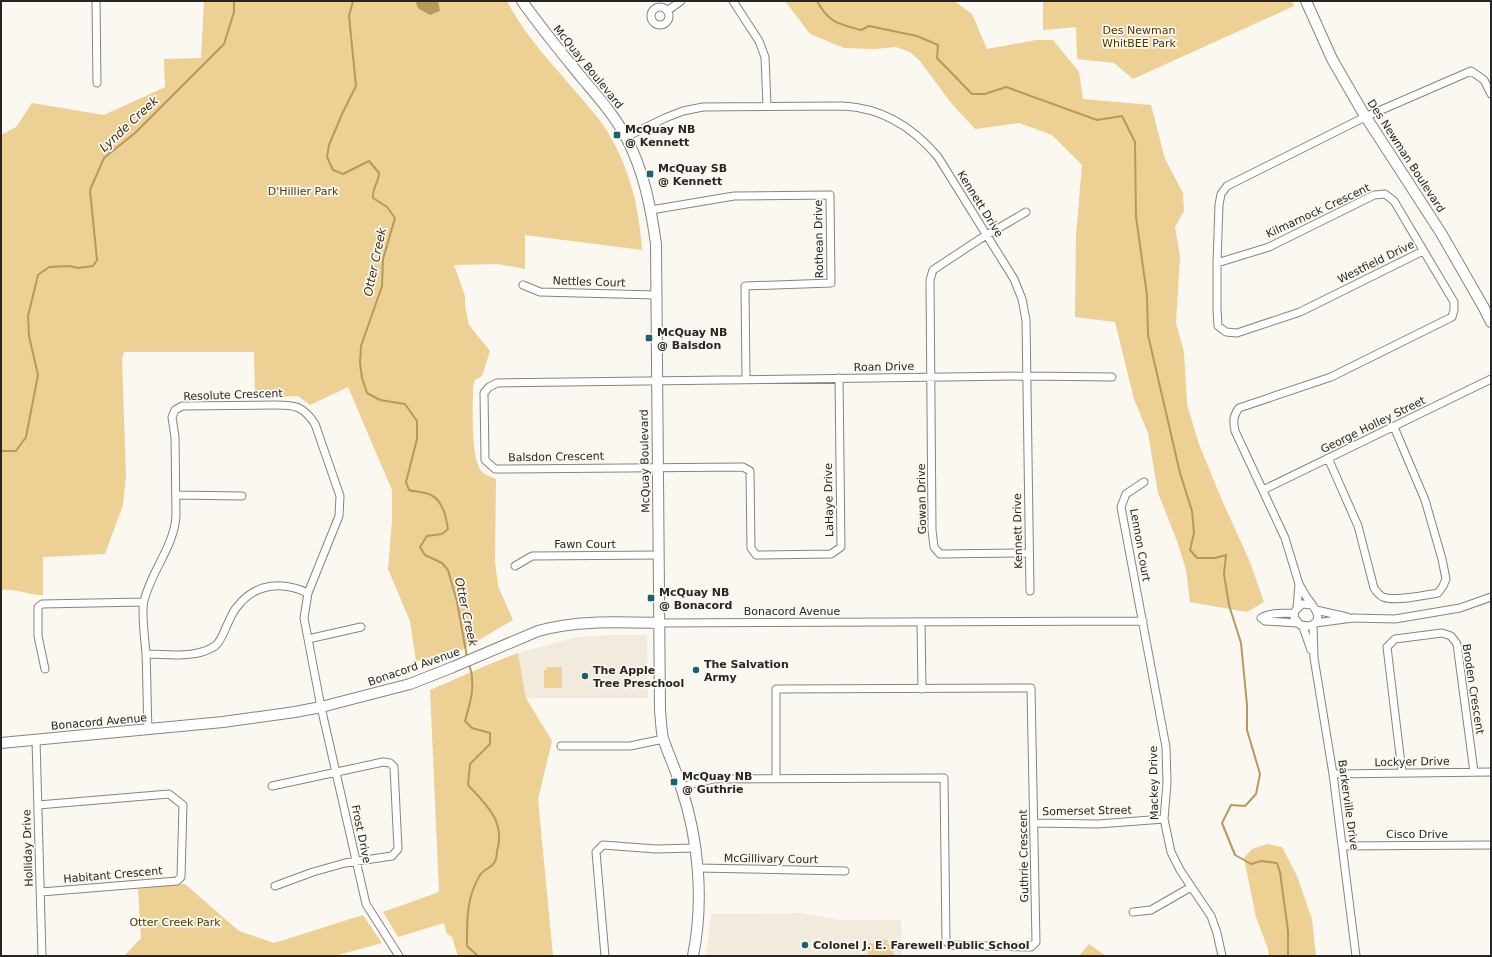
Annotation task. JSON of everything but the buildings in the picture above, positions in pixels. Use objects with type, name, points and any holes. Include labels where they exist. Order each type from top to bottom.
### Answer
[{"type":"street","points":[[96,1],[97,83]]},
{"type":"street","name":"McQuay Boulevard","points":[[522,1],[540,26],[607,108],[626,137],[641,171],[651,210],[656,244],[660,711],[664,739],[681,787],[691,826],[698,868],[697,922],[693,956]]},
{"type":"street","points":[[667,11],[681,1]]},
{"type":"street","points":[[733,1],[759,41],[765,57],[766,106]]},
{"type":"street","name":"Des Newman Boulevard","points":[[1306,1],[1332,59],[1365,117],[1441,233],[1491,322]]},
{"type":"street","name":"Westfield Drive","points":[[1296,610],[1299,584],[1285,538],[1235,431],[1233,421],[1235,413],[1239,408],[1331,377],[1452,317],[1454,302],[1423,251],[1300,312],[1237,333],[1226,332],[1218,326],[1217,309],[1219,205],[1221,194],[1225,189],[1365,117],[1471,71],[1484,80],[1491,94]]},
{"type":"street","name":"Kennett Drive","points":[[626,137],[665,118],[703,107],[859,107],[884,115],[898,122],[910,129],[926,143],[938,157],[987,235],[1014,279],[1022,299],[1026,320],[1030,591]]},
{"type":"street","name":"Kilmarnock Crescent","points":[[1217,263],[1269,247],[1374,195],[1385,194],[1394,201],[1423,251]]},
{"type":"street","name":"Rothean Drive","points":[[651,210],[734,196],[830,195],[831,283],[745,286],[746,379]]},
{"type":"street","points":[[987,235],[1026,212]]},
{"type":"street","name":"Gowan Drive","points":[[987,235],[932,270],[930,280],[932,530],[934,547],[940,554],[1029,554]]},
{"type":"street","name":"Nettles Court","points":[[523,286],[540,292],[656,295]]},
{"type":"street","name":"Roan Drive","points":[[657,380],[1027,376],[1112,377]]},
{"type":"street","name":"LaHaye Drive","points":[[658,467],[743,467],[750,471],[751,548],[756,555],[831,554],[841,547],[839,378]]},
{"type":"street","name":"George Holley Street","points":[[1263,490],[1394,428],[1491,379]]},
{"type":"street","name":"Balsdon Crescent","points":[[657,380],[497,383],[489,387],[484,392],[485,460],[495,469],[658,467]]},
{"type":"street","name":"Resolute Crescent","points":[[148,729],[143,602],[149,585],[171,542],[176,528],[175,438],[172,417],[175,410],[182,406],[290,405],[303,409],[309,414],[315,424],[340,496],[339,516],[308,593],[304,618],[321,707]]},
{"type":"street","points":[[1328,458],[1358,526],[1374,588],[1378,594],[1384,597],[1396,598],[1438,593],[1446,578],[1442,559],[1426,500],[1394,428]]},
{"type":"street","name":"Lennon Court","points":[[1143,621],[1122,507],[1126,494],[1144,482]]},
{"type":"street","points":[[176,495],[242,496]]},
{"type":"street","name":"Fawn Court","points":[[515,566],[532,556],[659,555]]},
{"type":"street","points":[[1299,584],[1318,616],[1314,624]]},
{"type":"street","points":[[146,654],[190,655],[205,652],[216,645],[236,607],[246,597],[263,587],[280,585],[308,593]]},
{"type":"street","points":[[1353,618],[1302,604],[1296,610],[1284,614],[1266,614],[1261,618],[1265,621],[1300,625],[1353,618],[1395,619],[1460,608],[1491,597]]},
{"type":"street","points":[[45,669],[38,636],[38,607],[42,604],[143,602]]},
{"type":"street","points":[[1296,610],[1294,617],[1300,625]]},
{"type":"street","name":"Bonacord Avenue","points":[[1,743],[223,722],[321,707],[410,684],[552,626],[586,623],[921,623],[1143,621]]},
{"type":"street","name":"Mackey Drive","points":[[1143,621],[1166,747],[1167,783],[1164,819],[1171,852],[1191,887],[1211,916],[1217,933],[1222,956]]},
{"type":"street","points":[[921,623],[922,689]]},
{"type":"street","name":"Barkerville Drive","points":[[1314,624],[1314,658],[1333,774],[1356,956]]},
{"type":"street","name":"Barkerville Drive","points":[[1300,625],[1314,658]]},
{"type":"street","points":[[308,640],[361,627]]},
{"type":"street","name":"Broden Crescent","points":[[1402,772],[1387,647],[1396,639],[1442,633],[1452,636],[1457,644],[1474,772]]},
{"type":"street","name":"Guthrie Crescent","points":[[681,787],[713,779],[944,778],[946,941],[950,945],[1031,947],[1036,942],[1032,688],[776,689],[776,778]]},
{"type":"street","name":"Frost Drive","points":[[321,707],[366,904],[399,956]]},
{"type":"street","points":[[561,746],[630,746],[664,739]]},
{"type":"street","name":"Holliday Drive","points":[[36,740],[42,956]]},
{"type":"street","points":[[272,786],[383,762],[390,763],[394,767],[398,849],[392,856],[355,861],[313,872],[275,886]]},
{"type":"street","name":"Lockyer Drive","points":[[1333,774],[1491,772]]},
{"type":"street","name":"Habitant Crescent","points":[[38,805],[169,794],[183,805],[181,877],[177,881],[41,892]]},
{"type":"street","name":"Somerset Street","points":[[1035,823],[1098,824],[1164,819]]},
{"type":"street","points":[[605,956],[596,852],[603,845],[656,849],[695,848]]},
{"type":"street","name":"Cisco Drive","points":[[1342,846],[1491,845]]},
{"type":"street","name":"McGillivary Court","points":[[698,868],[845,871]]},
{"type":"street","points":[[1133,912],[1151,910],[1191,887]]},
{"type":"shaded area","points":[[417,1],[438,1],[440,11],[430,15],[419,9],[416,4]]},
{"type":"shaded area","name":"The Apple Tree Preschool","points":[[647,635],[648,698],[526,698],[518,653],[577,637]]},
{"type":"shaded area","name":"Colonel J. E. Farewell Public School","points":[[801,913],[839,920],[901,920],[902,956],[706,956],[711,914]]},
{"type":"green space","name":"D'Hillier Park","points":[[204,1],[507,1],[523,28],[542,53],[602,123],[613,141],[626,171],[635,201],[641,233],[642,250],[525,235],[525,269],[498,264],[454,265],[465,296],[465,306],[469,325],[490,351],[482,376],[475,380],[473,386],[474,444],[478,465],[482,472],[496,479],[495,561],[498,586],[513,620],[458,652],[442,657],[416,661],[410,621],[388,569],[392,520],[392,490],[348,387],[310,405],[298,396],[255,398],[254,352],[124,352],[122,359],[126,476],[123,505],[105,554],[43,557],[43,595],[12,590],[1,590],[1,135],[16,127],[32,103],[104,115],[165,87],[164,59],[201,58]]},
{"type":"green space","points":[[785,1],[954,1],[972,14],[987,49],[1036,40],[1053,40],[1079,72],[1083,99],[1151,105],[1165,159],[1183,193],[1184,211],[1175,227],[1180,256],[1176,323],[1184,352],[1187,404],[1199,444],[1221,498],[1250,562],[1264,602],[1247,612],[1190,602],[1186,570],[1177,541],[1158,493],[1148,433],[1134,399],[1115,322],[1075,317],[1076,236],[1082,165],[1052,135],[1019,123],[975,129],[951,103],[920,61],[910,52],[896,47],[875,49],[844,48],[810,34]]},
{"type":"green space","name":"Des Newman WhitBEE Park","points":[[1043,1],[1292,1],[1294,6],[1133,79],[1114,63],[1077,59],[1076,27],[1043,30]]},
{"type":"green space","points":[[518,653],[526,698],[552,741],[538,799],[553,956],[458,956],[452,937],[447,934],[444,923],[398,937],[383,912],[439,892],[430,690]]},
{"type":"green space","points":[[547,667],[562,667],[562,688],[544,688],[544,670],[547,670]]},
{"type":"green space","points":[[1267,844],[1282,847],[1297,876],[1312,919],[1316,956],[1269,956],[1268,949],[1256,917],[1244,858],[1252,849]]},
{"type":"green space","name":"Otter Creek Park","points":[[185,884],[239,931],[274,943],[363,915],[382,943],[334,956],[124,956],[141,938],[138,889]]},
{"type":"green space","points":[[883,939],[888,940],[887,944],[893,945],[893,956],[868,956],[869,942],[873,944],[882,942]]},
{"type":"green space","points":[[1089,944],[1106,956],[1079,956]]},
{"type":"waterway","name":"Lynde Creek","points":[[1,451],[16,451],[26,437],[38,375],[29,336],[28,316],[38,275],[49,267],[69,266],[78,268],[93,266],[97,260],[90,190],[104,158],[135,133],[224,44],[234,12],[234,1]]},
{"type":"waterway","name":"Otter Creek","points":[[353,1],[349,16],[356,86],[329,145],[327,157],[333,170],[343,174],[369,161],[379,173],[373,198],[387,207],[395,218],[383,259],[382,286],[361,346],[360,363],[362,378],[367,393],[380,400],[405,404],[417,421],[417,439],[406,482],[409,490],[426,493],[435,498],[443,510],[448,529],[442,534],[427,536],[420,547],[425,555],[442,563],[448,570],[457,602],[467,657]]},
{"type":"waterway","points":[[817,1],[826,14],[835,22],[861,30],[869,26],[917,36],[938,45],[937,58],[972,94],[985,94],[1006,87],[1097,120],[1122,116],[1135,142],[1136,217],[1147,295],[1148,335],[1180,473],[1192,511],[1194,533],[1190,550],[1197,558],[1215,558],[1226,555],[1224,574],[1229,605],[1241,643],[1247,705],[1247,730],[1260,774],[1256,794],[1245,806],[1231,805],[1222,823],[1235,855],[1251,864],[1261,861],[1277,863],[1280,872],[1288,931],[1288,956]]},
{"type":"waterway","name":"Otter Creek","points":[[469,663],[472,678],[472,692],[465,721],[472,728],[490,733],[490,744],[470,764],[468,785],[493,814],[499,831],[497,855],[493,865],[480,875],[475,884],[468,910],[467,946],[478,956]]},
{"type":"place","name":"McQuay NB @ Kennett","points":[[617,135]]},
{"type":"place","name":"McQuay SB @ Kennett","points":[[650,174]]},
{"type":"place","name":"McQuay NB @ Balsdon","points":[[649,338]]},
{"type":"place","name":"McQuay NB @ Bonacord","points":[[651,598]]},
{"type":"place","name":"The Salvation Army","points":[[696,670]]},
{"type":"place","name":"The Apple Tree Preschool","points":[[585,676]]},
{"type":"place","name":"McQuay NB @ Guthrie","points":[[674,782]]},
{"type":"place","name":"Colonel J. E. Farewell Public School","points":[[805,945]]}]
